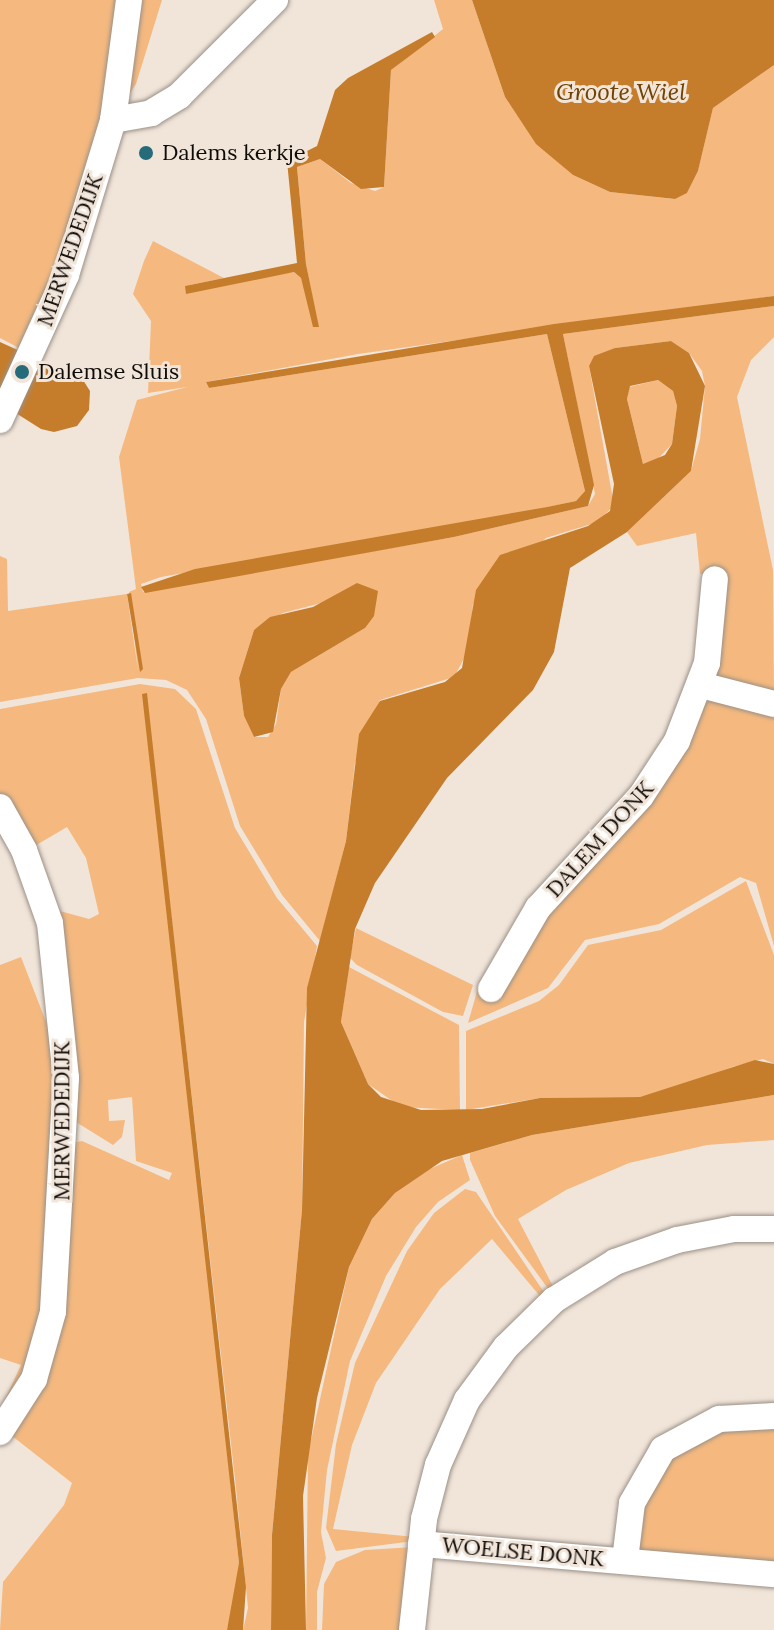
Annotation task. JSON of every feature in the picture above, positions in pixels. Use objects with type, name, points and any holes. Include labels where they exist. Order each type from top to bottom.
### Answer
[{"type":"street","name":"MERWEDEDIJK","points":[[2,416],[66,275],[113,120],[129,0]]},
{"type":"street","points":[[113,120],[151,113],[179,96],[275,0]]},
{"type":"street","name":"DALEM DONK","points":[[491,989],[553,888],[656,777],[701,685],[712,635],[715,579]]},
{"type":"street","points":[[701,685],[774,704]]},
{"type":"street","name":"MERWEDEDIJK","points":[[0,807],[24,850],[50,923],[63,1033],[66,1126],[53,1312],[34,1379],[0,1432]]},
{"type":"street","name":"WOELSE DONK","points":[[412,1630],[429,1490],[453,1424],[484,1373],[530,1321],[585,1280],[642,1251],[734,1229],[774,1229]]},
{"type":"street","name":"WOELSE DONK","points":[[625,1560],[632,1503],[663,1449],[719,1419],[774,1416]]},
{"type":"street","name":"WOELSE DONK","points":[[421,1544],[774,1574]]},
{"type":"shaded area","points":[[0,0],[120,0],[108,87],[83,193],[25,351],[0,338]]},
{"type":"shaded area","points":[[132,0],[162,0],[136,84],[122,105]]},
{"type":"shaded area","points":[[434,0],[472,0],[505,97],[536,143],[573,175],[610,192],[674,199],[687,193],[698,171],[713,108],[774,65],[774,296],[358,354],[206,382],[209,388],[547,334],[585,491],[576,501],[520,513],[161,577],[141,584],[143,592],[454,537],[588,506],[595,494],[563,334],[774,306],[774,337],[751,360],[737,397],[773,570],[774,696],[724,682],[715,675],[728,573],[700,574],[696,533],[637,546],[627,532],[691,471],[700,439],[705,386],[702,371],[689,353],[671,341],[615,348],[589,366],[614,505],[598,522],[546,538],[473,604],[467,653],[454,677],[380,700],[355,763],[346,841],[320,941],[282,895],[240,826],[206,719],[187,690],[166,680],[138,678],[0,702],[0,556],[7,559],[8,611],[127,594],[138,670],[129,592],[136,589],[119,457],[137,400],[187,387],[148,393],[151,321],[133,294],[153,241],[224,278],[185,286],[294,272],[301,278],[318,327],[306,264],[297,167],[320,159],[351,183],[375,191],[384,187],[391,70],[443,29]],"holes":[[[325,602],[365,628],[291,672],[281,689],[276,724],[268,737],[254,737],[244,716],[239,678],[254,630],[283,613]]]},
{"type":"shaded area","points":[[658,380],[673,391],[677,406],[672,444],[654,463],[643,464],[627,399],[629,387]]},
{"type":"shaded area","points":[[140,684],[175,689],[196,709],[235,828],[277,898],[317,946],[304,1022],[302,1210],[272,1535],[271,1630],[243,1630],[248,1608],[235,1479],[146,692],[239,1563],[238,1591],[227,1630],[0,1630],[3,1582],[64,1505],[72,1483],[7,1432],[24,1409],[72,1143],[82,1141],[169,1180],[172,1173],[136,1161],[132,1097],[108,1100],[109,1121],[125,1120],[122,1137],[113,1145],[76,1122],[60,911],[89,919],[99,914],[86,858],[67,827],[33,847],[0,798],[0,709]]},
{"type":"shaded area","points":[[711,700],[774,716],[774,946],[756,883],[740,877],[659,924],[585,940],[548,988],[468,1023],[478,988],[502,979],[701,705]]},
{"type":"shaded area","points":[[746,881],[774,955],[774,1064],[763,1059],[732,1067],[670,1091],[640,1097],[540,1098],[466,1110],[466,1031],[539,1001],[559,985],[588,945],[661,930]]},
{"type":"shaded area","points":[[356,928],[473,985],[463,1016],[443,1012],[357,965],[350,958]]},
{"type":"shaded area","points":[[21,957],[55,1045],[59,1068],[37,1352],[0,1410],[21,1365],[0,1358],[0,965]]},
{"type":"shaded area","points":[[349,967],[459,1025],[460,1110],[401,1107],[368,1084],[341,1022]]},
{"type":"shaded area","points":[[774,1095],[774,1140],[707,1145],[629,1163],[566,1190],[518,1219],[556,1292],[552,1294],[495,1216],[470,1160],[470,1153],[532,1135]]},
{"type":"shaded area","points":[[462,1155],[470,1180],[438,1202],[416,1227],[386,1276],[350,1361],[327,1470],[321,1532],[326,1558],[317,1592],[317,1630],[306,1630],[308,1454],[349,1267],[372,1219],[395,1193],[418,1174]]},
{"type":"shaded area","points":[[465,1189],[476,1192],[548,1298],[544,1301],[492,1239],[440,1289],[376,1383],[352,1445],[333,1529],[415,1537],[414,1541],[336,1551],[326,1528],[336,1444],[355,1363],[407,1251],[434,1213]]},
{"type":"shaded area","points":[[774,1425],[774,1565],[636,1552],[637,1505],[654,1471],[702,1433]]},
{"type":"shaded area","points":[[414,1547],[406,1630],[322,1630],[324,1584],[336,1562],[365,1550]]},
{"type":"water","name":"Groote Wiel","points":[[472,0],[774,0],[774,65],[713,108],[698,171],[687,193],[675,199],[610,192],[573,175],[536,144],[505,97]]},
{"type":"water","points":[[432,32],[435,37],[391,70],[384,187],[361,189],[320,159],[297,167],[306,264],[319,327],[313,327],[301,278],[294,272],[186,294],[185,286],[297,263],[287,161],[317,146],[335,90],[348,78]]},
{"type":"water","points":[[774,296],[774,306],[563,334],[594,485],[588,506],[454,537],[145,593],[141,587],[195,569],[576,501],[585,491],[547,334],[209,388],[206,382],[554,324]]},
{"type":"water","points":[[671,341],[689,353],[705,386],[691,471],[627,532],[570,568],[554,652],[533,690],[447,778],[375,883],[355,929],[341,1022],[368,1084],[381,1097],[421,1110],[482,1109],[540,1098],[640,1097],[755,1060],[774,1064],[774,1095],[532,1135],[442,1161],[395,1193],[372,1219],[349,1267],[317,1398],[303,1496],[306,1630],[271,1630],[272,1535],[302,1210],[307,988],[346,841],[359,734],[380,701],[445,682],[462,668],[476,590],[500,555],[588,526],[610,511],[614,484],[589,366],[594,356],[615,348]],"holes":[[[658,380],[673,391],[677,406],[672,444],[665,455],[643,464],[627,399],[630,386]]]},
{"type":"water","points":[[0,342],[83,380],[90,391],[89,410],[77,426],[54,432],[41,429],[0,403]]},
{"type":"water","points":[[357,583],[378,591],[374,616],[365,628],[291,672],[281,689],[273,732],[254,737],[244,716],[239,678],[254,630],[270,617],[313,607]]},
{"type":"water","points":[[131,593],[143,669],[140,672],[127,594]]},
{"type":"water","points":[[147,693],[246,1587],[243,1630],[227,1630],[239,1563],[142,694]]},
{"type":"place","name":"Dalems kerkje","points":[[146,153]]},
{"type":"place","name":"Dalemse Sluis","points":[[22,372]]}]
